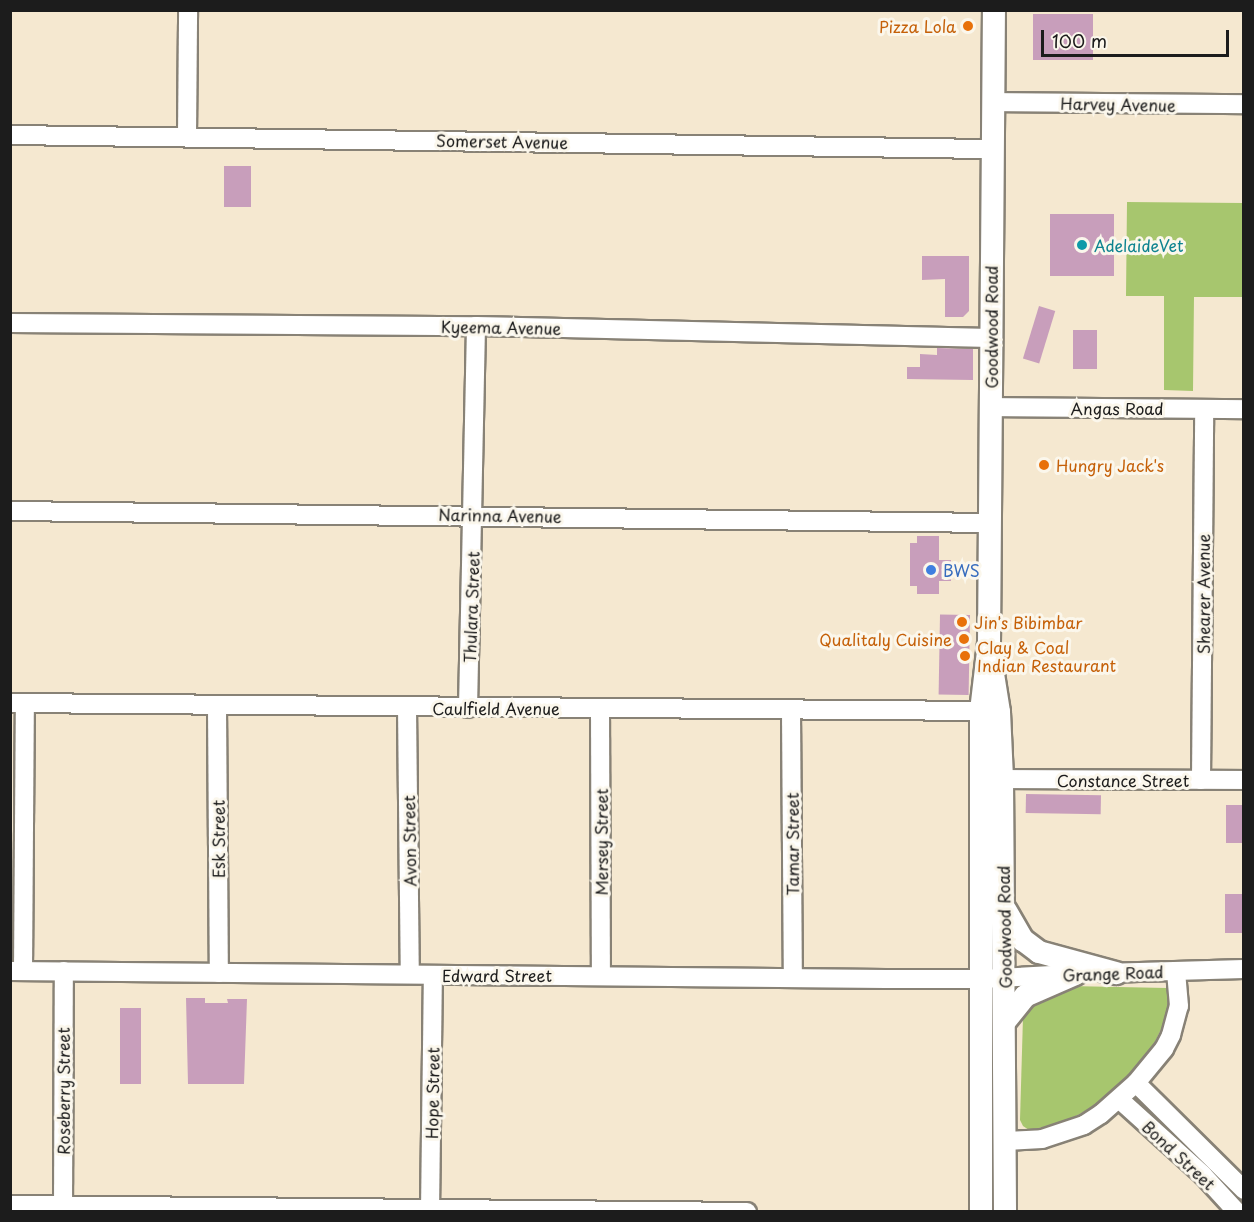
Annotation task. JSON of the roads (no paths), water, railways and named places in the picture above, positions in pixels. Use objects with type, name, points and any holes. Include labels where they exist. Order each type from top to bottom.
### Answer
[{"type":"main road","name":"Goodwood Road","points":[[994,10],[989,643],[981,711],[994,977],[1005,1021],[1005,1212]]},
{"type":"main road","name":"Goodwood Road","points":[[981,1212],[994,977],[1004,907],[999,712],[989,643]]},
{"type":"main road","points":[[1004,907],[1023,940],[1039,952],[1116,973]]},
{"type":"main road","points":[[1005,1021],[1025,996],[1075,974]]},
{"type":"street","points":[[187,136],[188,10]]},
{"type":"street","name":"Harvey Avenue","points":[[993,102],[1244,104]]},
{"type":"street","name":"Somerset Avenue","points":[[10,135],[993,149]]},
{"type":"street","name":"Kyeema Avenue","points":[[10,323],[476,326],[991,338]]},
{"type":"street","name":"Thulara Street","points":[[468,708],[476,326]]},
{"type":"street","name":"Angas Road","points":[[990,407],[1244,409]]},
{"type":"street","name":"Shearer Avenue","points":[[1201,780],[1204,409]]},
{"type":"street","name":"Narinna Avenue","points":[[10,511],[990,523]]},
{"type":"street","points":[[17,971],[18,703]]},
{"type":"street","name":"Caulfield Avenue","points":[[18,703],[981,711]]},
{"type":"street","name":"Esk Street","points":[[217,706],[219,973]]},
{"type":"street","name":"Avon Street","points":[[407,707],[410,974]]},
{"type":"street","name":"Mersey Street","points":[[600,709],[601,976]]},
{"type":"street","name":"Tamar Street","points":[[791,711],[793,978]]},
{"type":"street","name":"Constance Street","points":[[1002,779],[1244,780]]},
{"type":"street","name":"Grange Road","points":[[994,977],[1244,969]]},
{"type":"street","name":"Edward Street","points":[[17,971],[793,978],[994,977]]},
{"type":"street","name":"Roseberry Street","points":[[63,1209],[64,971]]},
{"type":"street","points":[[1006,1141],[1042,1139],[1084,1125],[1136,1083],[1164,1049],[1171,1035],[1179,1006],[1176,971]]},
{"type":"street","name":"Hope Street","points":[[430,1210],[433,975]]},
{"type":"street","name":"Bond Street","points":[[1136,1083],[1244,1190]]},
{"type":"street","name":"Bond Street","points":[[1119,1099],[1203,1175],[1237,1212]]},
{"type":"street","points":[[10,1205],[63,1209],[747,1212]]},
{"type":"place","name":"Pizza Lola","points":[[968,26]]},
{"type":"place","name":"AdelaideVet","points":[[1082,245]]},
{"type":"place","name":"Hungry Jack's","points":[[1044,465]]},
{"type":"place","name":"BWS","points":[[931,570]]},
{"type":"place","name":"Jin's Bibimbar","points":[[962,622]]},
{"type":"place","name":"Qualitaly Cuisine","points":[[964,639]]},
{"type":"place","name":"Clay & Coal Indian Restaurant","points":[[965,656]]}]
